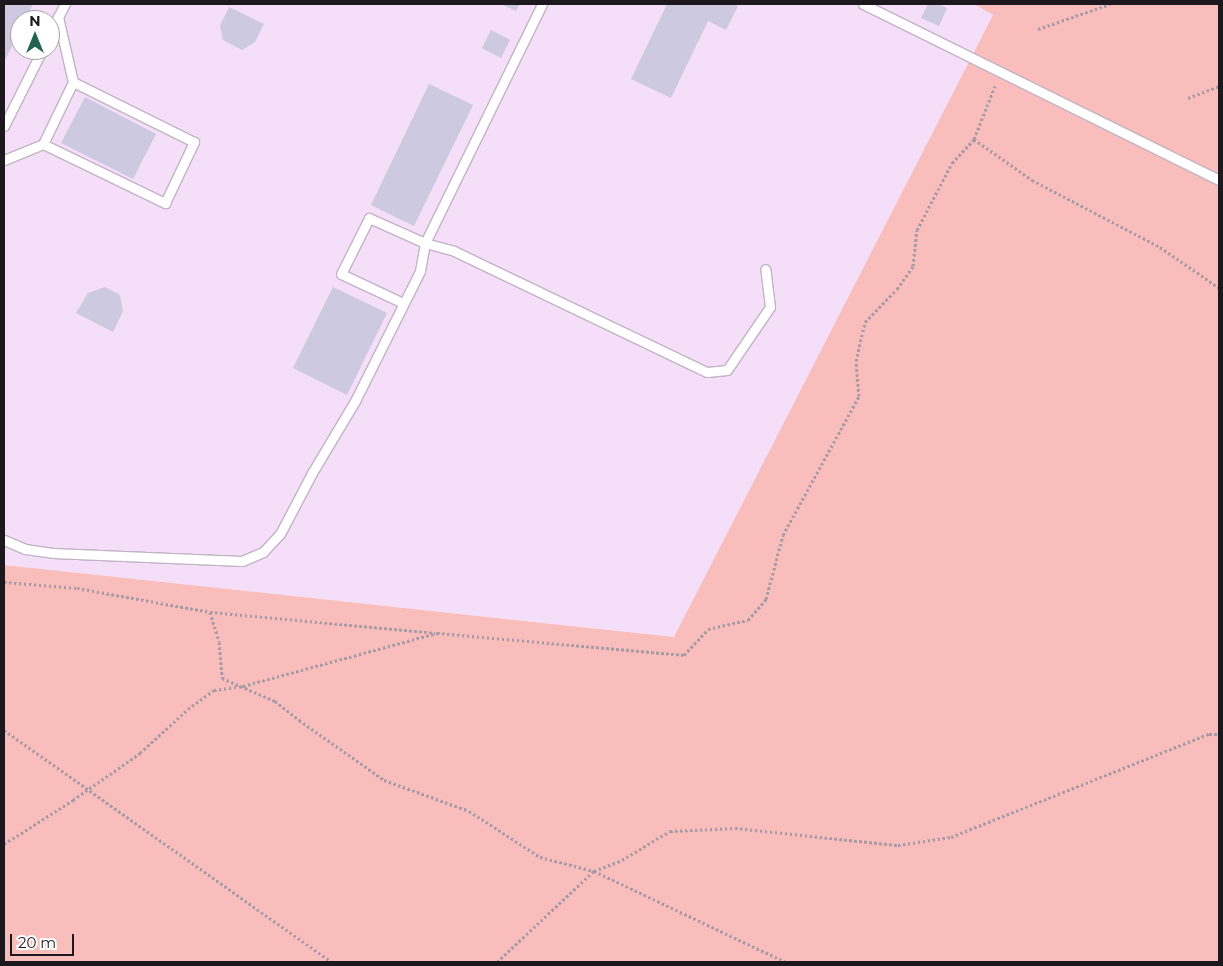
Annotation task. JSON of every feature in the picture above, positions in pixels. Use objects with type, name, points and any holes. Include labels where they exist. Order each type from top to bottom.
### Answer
[{"type":"lane","points":[[4,540],[24,549],[53,554],[242,561],[262,552],[280,534],[312,474],[355,401],[402,303],[420,271],[425,244],[542,4]]},
{"type":"lane","points":[[863,4],[1219,180]]},
{"type":"lane","points":[[4,160],[43,144],[73,82],[60,26]]},
{"type":"lane","points":[[4,126],[37,60]]},
{"type":"lane","points":[[43,144],[165,204],[194,142],[73,82]]},
{"type":"lane","points":[[402,303],[341,274],[369,218],[425,244],[454,251],[707,372],[727,370],[770,307],[765,269]]},
{"type":"path","points":[[1038,29],[1110,4]]},
{"type":"path","points":[[4,582],[77,588],[210,612],[684,655],[708,629],[748,620],[766,599],[783,535],[859,396],[856,361],[865,322],[897,290],[913,266],[916,230],[952,163],[974,139],[1000,72]]},
{"type":"path","points":[[1188,98],[1219,86]]},
{"type":"path","points":[[974,139],[1032,180],[1160,247],[1219,288]]},
{"type":"path","points":[[210,612],[219,642],[222,678],[275,701],[298,720],[384,780],[469,811],[540,857],[594,871],[786,962]]},
{"type":"path","points":[[4,844],[88,790],[140,753],[188,709],[214,690],[243,686],[437,633]]},
{"type":"path","points":[[4,730],[332,962]]},
{"type":"path","points":[[497,962],[594,871],[622,860],[670,831],[735,828],[898,845],[951,837],[1209,734],[1219,734]]},
{"type":"shaded area","points":[[4,4],[974,4],[993,15],[675,637],[4,565]]},
{"type":"shaded area","points":[[974,4],[1219,4],[1219,962],[4,962],[4,565],[674,637],[993,15]]},
{"type":"building","points":[[4,4],[33,4],[30,10],[10,10],[10,50],[4,62]]},
{"type":"building","points":[[501,4],[520,4],[516,11]]},
{"type":"building","points":[[667,4],[734,4],[738,6],[726,30],[708,21],[671,98],[631,79]]},
{"type":"building","points":[[928,4],[938,4],[947,8],[939,26],[921,18]]},
{"type":"building","points":[[229,7],[264,24],[255,42],[242,50],[223,40],[220,26]]},
{"type":"building","points":[[491,30],[510,40],[501,58],[482,48]]},
{"type":"building","points":[[429,84],[473,105],[414,226],[371,205]]},
{"type":"building","points":[[85,97],[156,134],[133,179],[61,143]]},
{"type":"building","points":[[105,287],[120,295],[123,311],[113,332],[76,313],[88,293]]},
{"type":"building","points":[[333,287],[387,313],[347,395],[293,368]]}]
